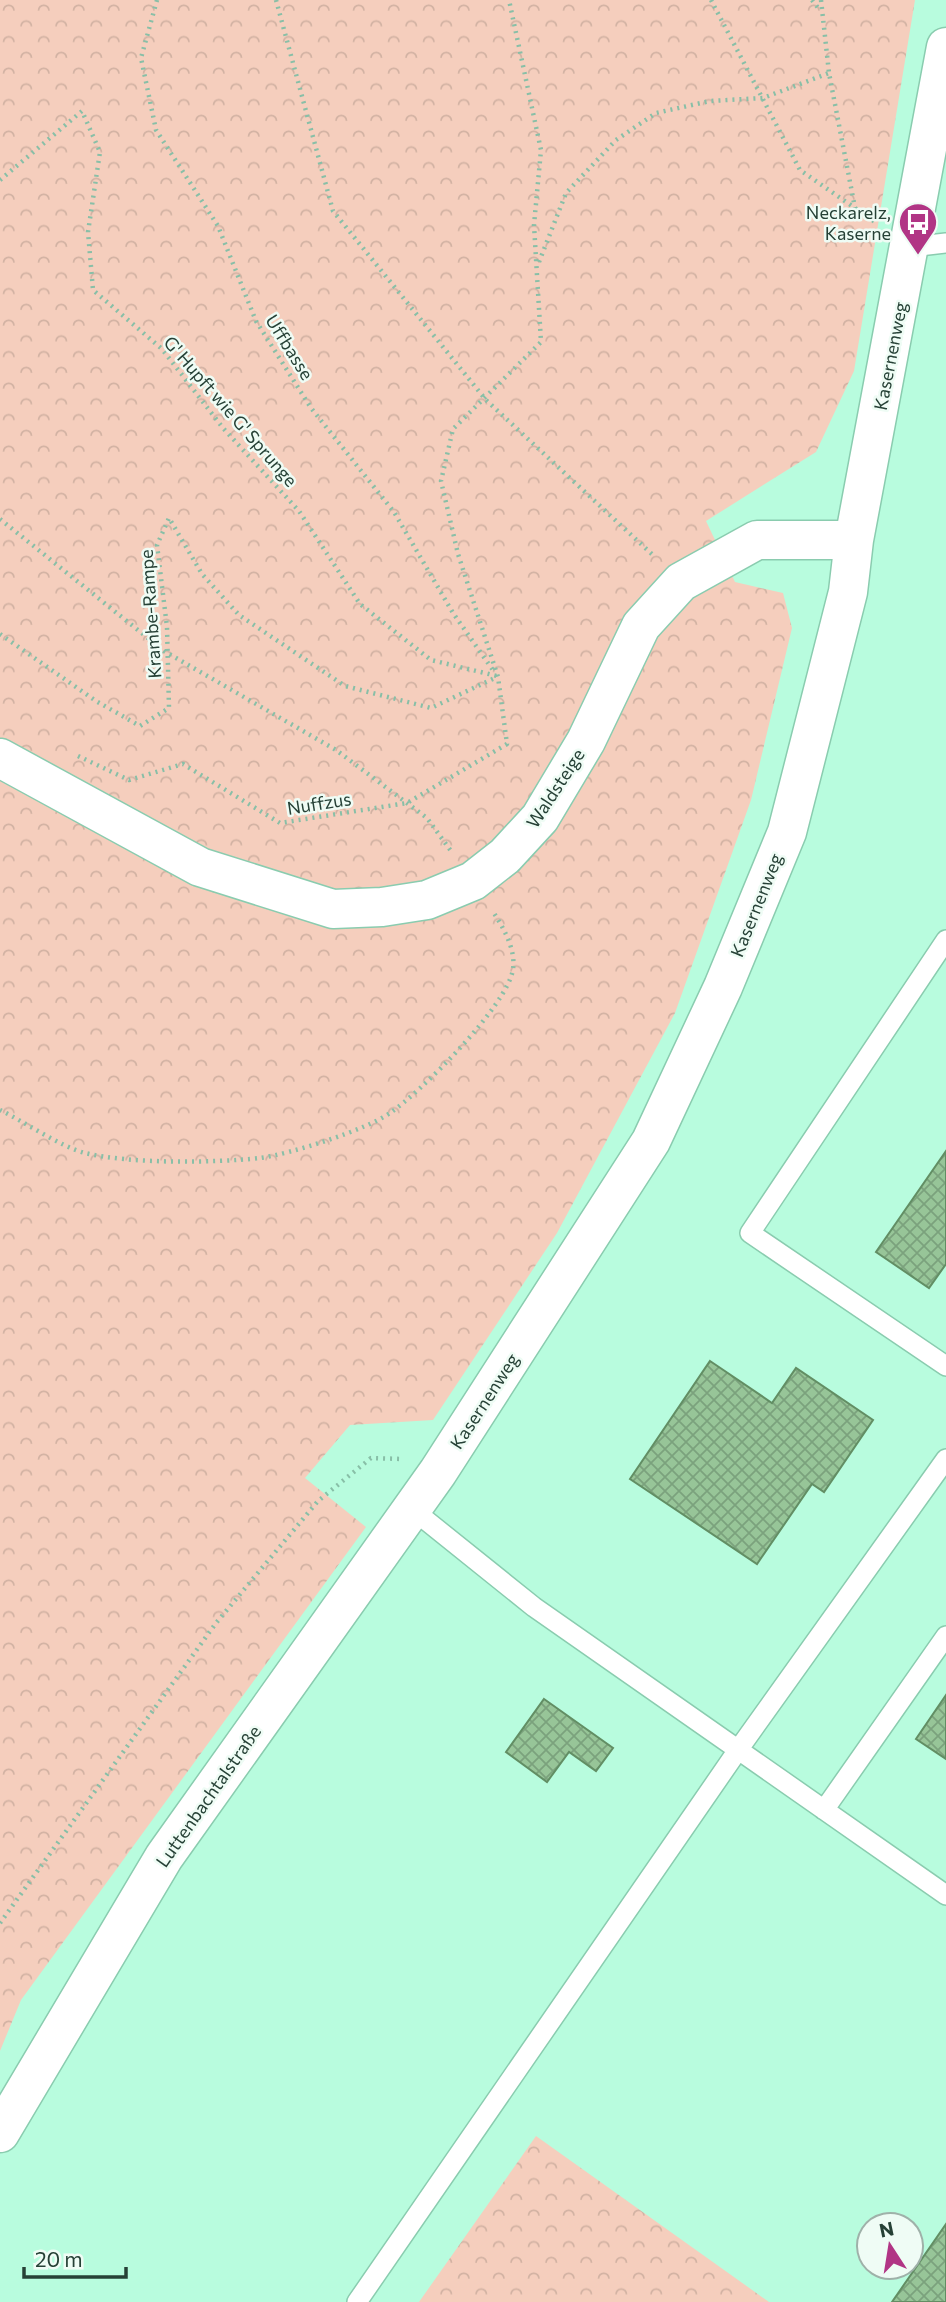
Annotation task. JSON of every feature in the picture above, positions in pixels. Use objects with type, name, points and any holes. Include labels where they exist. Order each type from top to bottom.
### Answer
[{"type":"street","name":"Kasernenweg","points":[[438,1472],[651,1141],[723,987],[787,832],[848,592],[854,540],[921,254],[946,47]]},
{"type":"street","name":"Waldsteige","points":[[0,758],[200,867],[333,909],[382,907],[427,900],[473,881],[505,856],[540,818],[586,741],[640,626],[681,582],[757,540],[854,540]]},
{"type":"street","name":"Luttenbachtalstraße","points":[[0,2133],[164,1857],[438,1472]]},
{"type":"lane","points":[[946,940],[750,1233],[946,1366]]},
{"type":"lane","points":[[357,2302],[738,1750],[946,1459]]},
{"type":"lane","points":[[412,1509],[534,1607],[946,1895]]},
{"type":"lane","points":[[824,1810],[946,1636]]},
{"type":"path","name":"Uffbasse","points":[[157,0],[141,58],[156,130],[219,226],[256,321],[311,408],[394,512],[453,613],[498,677]]},
{"type":"path","points":[[276,0],[333,211],[486,400],[681,582]]},
{"type":"path","points":[[498,677],[458,555],[441,481],[453,429],[486,400],[541,342],[534,225],[541,150],[509,0]]},
{"type":"path","points":[[711,0],[800,170],[855,208],[829,73],[819,10],[821,0]]},
{"type":"path","points":[[812,0],[819,10]]},
{"type":"path","points":[[538,264],[566,193],[616,140],[656,113],[710,101],[763,98],[829,73]]},
{"type":"path","name":"G' Hupft wie G' Sprunge","points":[[0,180],[82,111],[100,152],[88,232],[93,290],[162,349],[223,428],[299,511],[360,604],[431,660],[498,677]]},
{"type":"path","name":"Krambe-Rampe","points":[[0,634],[96,701],[140,726],[169,708],[157,545],[169,518],[202,574],[239,615],[345,686],[431,708],[498,677]]},
{"type":"path","points":[[0,519],[167,653],[336,750],[426,818],[499,920],[509,943],[513,970],[507,989],[481,1024],[390,1114],[335,1137],[262,1157],[140,1160],[83,1153],[0,1110]]},
{"type":"path","name":"Nuffzus","points":[[71,752],[129,780],[183,764],[280,823],[407,803],[507,744],[498,677]]},
{"type":"path","points":[[0,1923],[216,1623],[318,1501],[371,1458],[404,1459],[438,1472]]},
{"type":"green space","points":[[0,0],[915,0],[854,371],[816,452],[706,521],[735,582],[783,593],[792,628],[751,800],[675,1013],[557,1233],[433,1420],[350,1425],[305,1478],[366,1527],[21,2000],[0,2051]]},
{"type":"green space","points":[[536,2136],[769,2302],[419,2302]]},
{"type":"building","points":[[946,1151],[946,1264],[929,1288],[876,1252]]},
{"type":"building","points":[[710,1361],[772,1403],[796,1368],[873,1420],[824,1492],[812,1484],[757,1564],[630,1479]]},
{"type":"building","points":[[946,1695],[946,1759],[916,1739]]},
{"type":"building","points":[[544,1699],[613,1748],[596,1771],[569,1752],[547,1782],[506,1752]]},
{"type":"building","points":[[946,2224],[946,2302],[892,2302],[907,2281],[925,2281],[925,2254]]},
{"type":"place","name":"Neckarelz, Kaserne","points":[[918,256]]}]
